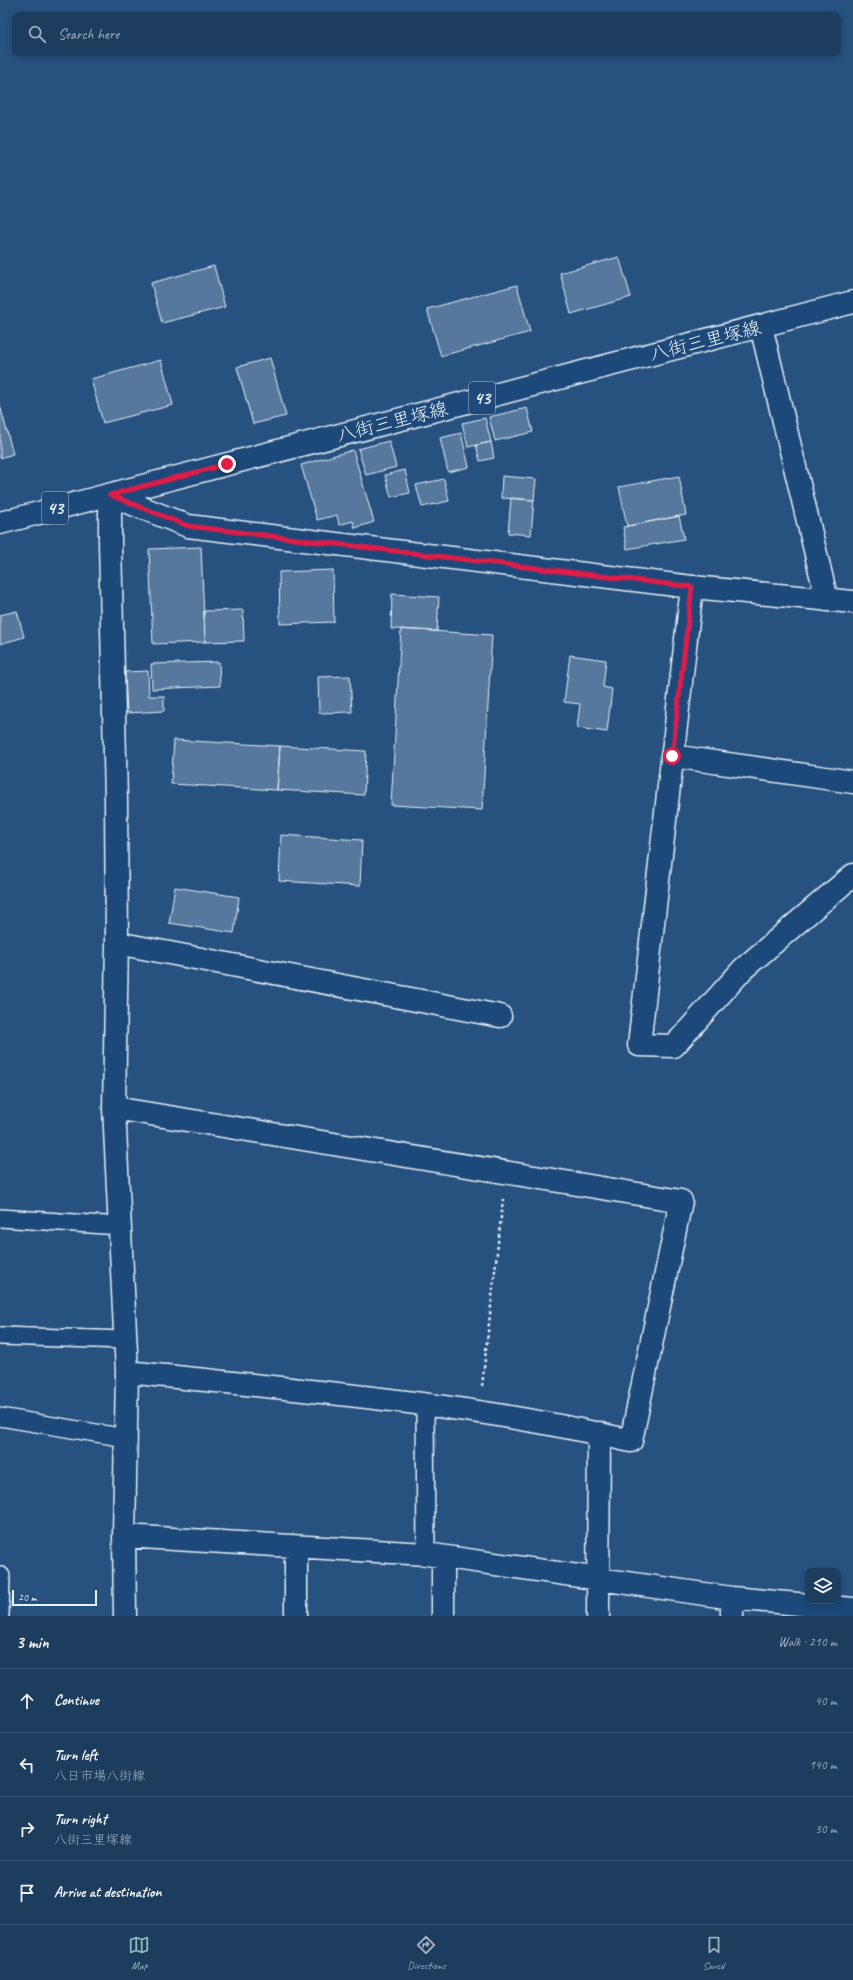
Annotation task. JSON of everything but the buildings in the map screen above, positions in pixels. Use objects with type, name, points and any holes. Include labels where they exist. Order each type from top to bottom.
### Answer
[{"type":"street","name":"八街三里塚線","points":[[0,523],[853,302]]},
{"type":"street","points":[[761,326],[827,600]]},
{"type":"street","points":[[125,1616],[124,1536],[127,1372],[114,1108],[117,943],[116,800],[110,495],[188,526],[692,587],[853,602]]},
{"type":"street","points":[[692,587],[639,1045],[674,1046],[743,969],[853,874]]},
{"type":"street","points":[[672,756],[853,782]]},
{"type":"street","points":[[117,943],[500,1016]]},
{"type":"street","points":[[114,1108],[506,1171],[681,1201],[631,1441],[599,1433],[425,1405],[127,1372]]},
{"type":"street","points":[[598,1616],[600,1578],[599,1433]]},
{"type":"street","points":[[124,1536],[434,1555],[600,1578],[732,1607],[853,1609]]},
{"type":"street","points":[[296,1547],[296,1616]]},
{"type":"street","points":[[434,1555],[443,1616]]},
{"type":"lane","points":[[0,1218],[120,1226]]},
{"type":"lane","points":[[0,1336],[126,1340]]},
{"type":"lane","points":[[425,1405],[434,1555]]},
{"type":"lane","points":[[0,1417],[126,1438]]},
{"type":"lane","points":[[0,1615],[2,1576]]},
{"type":"path","points":[[480,1413],[506,1171]]},
{"type":"route","points":[[227,464],[110,495],[188,526],[692,587],[672,756]]}]
